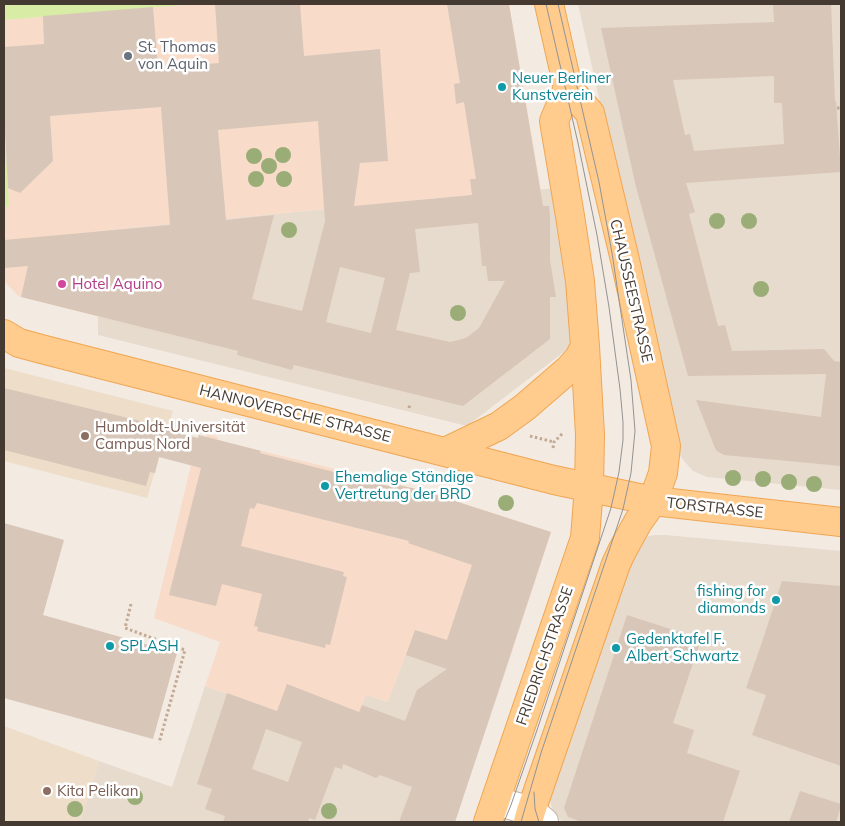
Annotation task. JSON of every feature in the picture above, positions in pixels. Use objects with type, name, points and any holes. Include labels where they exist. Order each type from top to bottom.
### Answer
[{"type":"main road","name":"CHAUSSEESTRASSE","points":[[549,4],[568,88],[590,113],[666,446],[663,473],[653,501]]},
{"type":"main road","points":[[568,88],[554,121],[580,281],[589,427],[590,487]]},
{"type":"main road","name":"HANNOVERSCHE STRASSE","points":[[4,334],[19,342],[45,350],[537,476],[590,487]]},
{"type":"main road","points":[[445,452],[499,426],[525,407],[569,369],[579,358],[585,346]]},
{"type":"main road","name":"TORSTRASSE","points":[[590,487],[653,501],[841,522]]},
{"type":"main road","name":"FRIEDRICHSTRASSE","points":[[492,811],[585,538],[590,487]]},
{"type":"main road","points":[[534,818],[616,564],[638,522],[653,501]]},
{"type":"street","points":[[492,811],[534,818]]},
{"type":"path","points":[[409,408],[410,404]]},
{"type":"path","points":[[553,448],[554,442]]},
{"type":"path","points":[[131,604],[125,628],[185,650],[159,743]]},
{"type":"shaded area","points":[[195,4],[509,4],[541,190],[98,231],[100,317],[18,296],[4,281],[4,210],[9,205],[4,113],[4,20]]},
{"type":"shaded area","points":[[578,4],[841,4],[841,490],[707,477],[693,471],[679,454]]},
{"type":"shaded area","points":[[559,188],[572,344],[467,426],[98,335],[97,231]]},
{"type":"shaded area","name":"Humboldt-Universität Campus Nord","points":[[4,368],[173,411],[147,498],[4,461]]},
{"type":"shaded area","points":[[207,434],[218,437],[217,440],[421,490],[551,532],[509,661],[415,630],[388,702],[366,695],[349,738],[205,686],[220,642],[154,618],[198,436],[206,437]]},
{"type":"shaded area","points":[[655,535],[841,551],[841,822],[562,822],[552,808],[551,792],[625,560],[645,537]]},
{"type":"shaded area","points":[[415,630],[509,661],[455,822],[308,822],[261,806],[255,822],[80,822],[99,761],[172,787],[205,686],[349,738],[366,694],[387,702]]},
{"type":"shaded area","name":"Kita Pelikan","points":[[4,726],[99,761],[80,822],[4,822]]},
{"type":"green space","points":[[4,4],[195,4],[4,20]]},
{"type":"green space","points":[[4,113],[9,205],[4,210]]},
{"type":"building","points":[[215,4],[300,4],[304,56],[380,49],[388,161],[360,163],[354,206],[472,195],[470,179],[476,179],[464,102],[456,104],[454,84],[460,83],[447,4],[509,4],[543,206],[549,206],[550,260],[556,297],[550,297],[550,339],[463,406],[294,365],[292,370],[237,355],[238,351],[21,297],[28,266],[4,268],[4,240],[170,225],[161,107],[50,116],[53,161],[20,193],[8,188],[4,113],[4,47],[44,44],[43,16],[153,7],[158,68],[219,63]],"holes":[[[318,121],[325,221],[302,311],[252,299],[274,215],[226,220],[218,130]],[[478,223],[482,266],[486,266],[488,281],[505,281],[479,328],[466,338],[450,342],[396,330],[410,273],[420,272],[415,229]],[[340,267],[385,278],[371,333],[326,322]]]},
{"type":"building","points":[[773,4],[831,4],[835,101],[841,172],[686,183],[695,212],[689,214],[718,326],[725,325],[732,351],[824,349],[834,361],[841,362],[841,466],[724,455],[715,448],[696,400],[821,417],[826,374],[688,376],[636,187],[601,28],[774,22]],"holes":[[[774,76],[774,103],[782,103],[784,144],[694,151],[690,134],[685,135],[673,80]]]},
{"type":"building","points":[[4,388],[161,426],[160,428],[198,438],[199,435],[261,451],[260,453],[392,487],[393,484],[421,490],[551,532],[455,822],[399,822],[412,787],[380,775],[376,778],[343,764],[342,769],[335,767],[315,820],[309,818],[308,822],[223,822],[225,816],[205,809],[212,789],[197,784],[227,693],[277,711],[287,684],[359,712],[362,705],[405,721],[417,690],[447,669],[406,655],[415,630],[447,640],[472,565],[408,543],[409,541],[257,503],[254,509],[250,508],[241,546],[344,572],[343,576],[347,577],[330,645],[326,644],[325,648],[257,631],[258,627],[254,626],[262,594],[222,584],[216,606],[169,595],[201,468],[159,457],[155,473],[150,472],[146,486],[4,450]],"holes":[[[266,729],[302,742],[288,782],[252,769]]]},
{"type":"building","points":[[4,523],[64,540],[43,615],[177,653],[153,739],[4,698]]},
{"type":"building","points":[[782,581],[841,586],[841,766],[752,735],[766,695],[746,688]]},
{"type":"building","points":[[627,615],[701,639],[673,723],[694,730],[687,753],[740,771],[723,822],[582,822],[568,817],[564,808]]},
{"type":"building","points":[[800,791],[841,804],[836,822],[789,822]]},
{"type":"tram line","points":[[504,822],[537,730],[611,508],[619,472],[623,440],[620,389],[597,235],[546,4]]},
{"type":"tram line","points":[[521,822],[541,753],[623,509],[631,473],[635,431],[631,380],[612,253],[599,182],[558,4]]},
{"type":"tram line","points":[[534,792],[535,809],[539,822]]},
{"type":"place","name":"St. Thomas von Aquin","points":[[128,56]]},
{"type":"place","name":"Neuer Berliner Kunstverein","points":[[502,87]]},
{"type":"place","name":"Hotel Aquino","points":[[62,284]]},
{"type":"place","name":"Humboldt-Universität Campus Nord","points":[[85,436]]},
{"type":"place","name":"Ehemalige Ständige Vertretung der BRD","points":[[325,486]]},
{"type":"place","name":"fishing for diamonds","points":[[776,600]]},
{"type":"place","name":"SPLASH","points":[[110,646]]},
{"type":"place","name":"Gedenktafel F. Albert Schwartz","points":[[616,648]]},
{"type":"place","name":"Kita Pelikan","points":[[47,791]]}]
